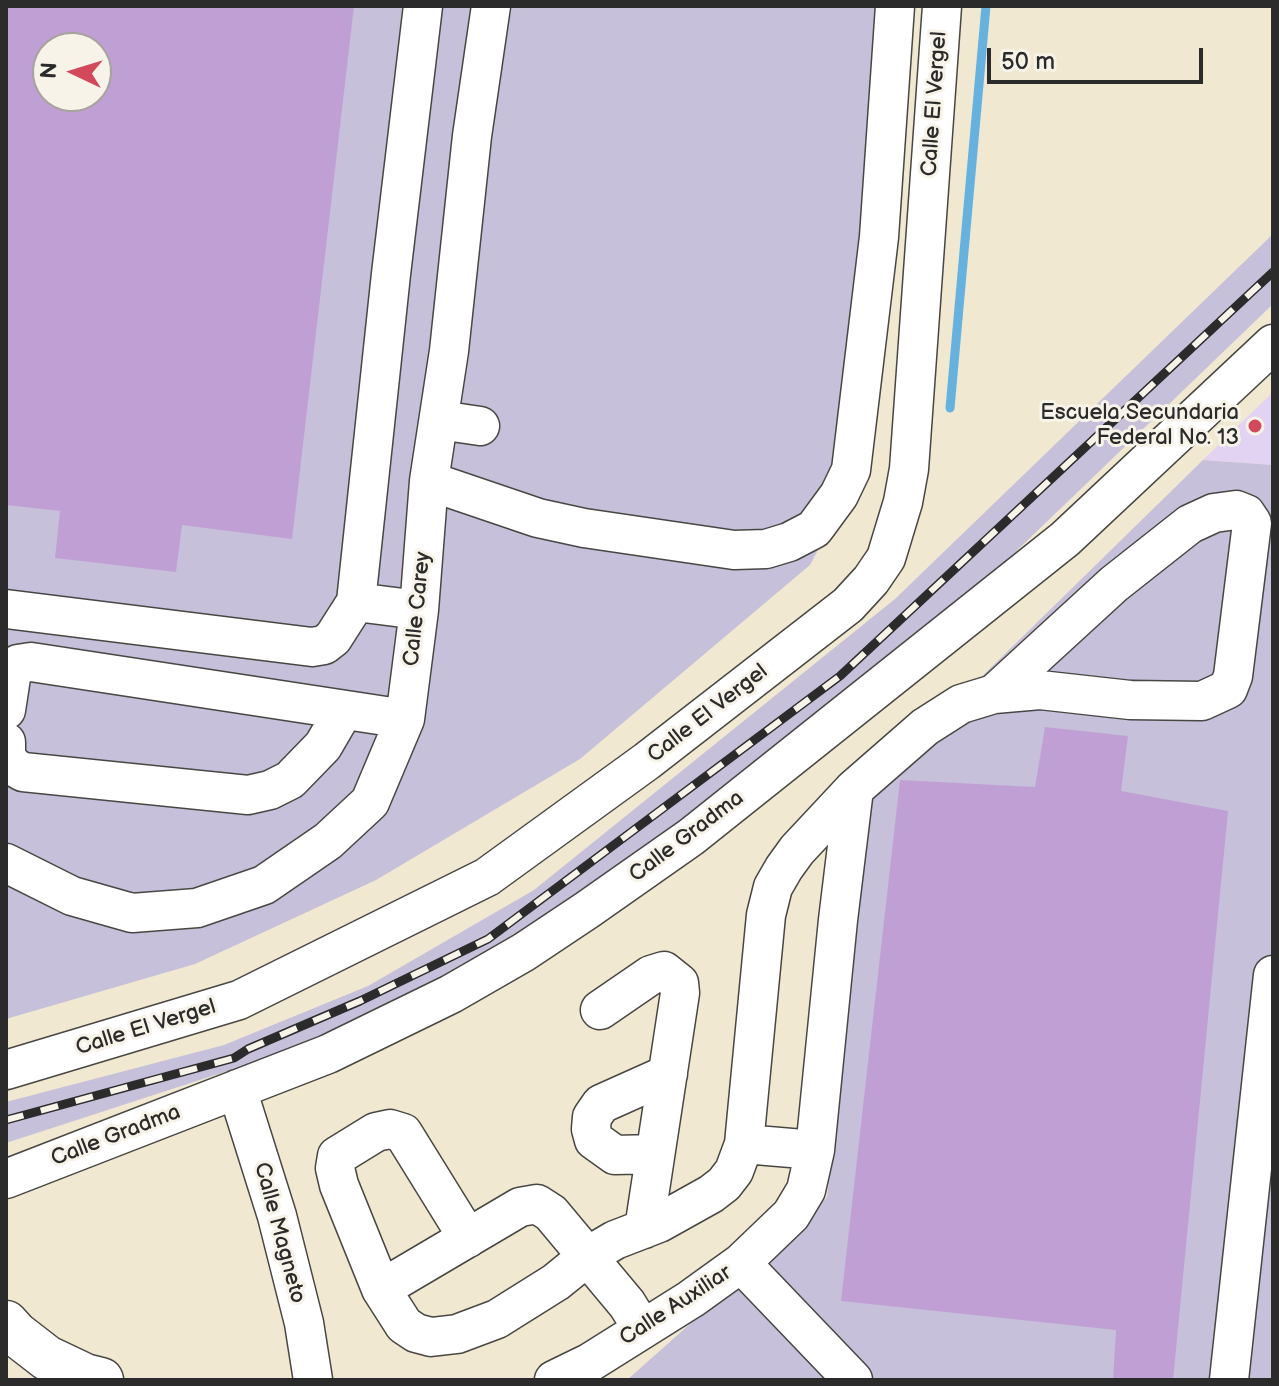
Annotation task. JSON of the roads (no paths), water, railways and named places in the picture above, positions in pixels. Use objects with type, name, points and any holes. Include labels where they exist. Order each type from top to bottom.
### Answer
[{"type":"main road","points":[[6,1323],[47,1358],[101,1380]]},
{"type":"street","points":[[6,609],[312,647],[324,645],[333,638],[356,602],[423,6]]},
{"type":"street","name":"Calle Carey","points":[[6,863],[72,896],[132,913],[197,908],[264,885],[328,841],[370,802],[405,719],[419,610],[429,481],[449,351],[472,136],[491,6]]},
{"type":"street","points":[[429,481],[538,518],[584,528],[734,550],[766,549],[814,529],[839,495],[851,470],[879,237],[895,6]]},
{"type":"street","name":"Calle El Vergel","points":[[6,1070],[239,1000],[487,877],[647,761],[848,605],[871,580],[886,558],[903,502],[909,469],[942,6]]},
{"type":"street","name":"Calle Gradma","points":[[6,1179],[328,1054],[451,994],[524,952],[691,837],[1065,539],[1273,344]]},
{"type":"street","points":[[439,420],[480,426]]},
{"type":"street","points":[[468,1238],[403,1133],[390,1129],[376,1132],[337,1156],[335,1168],[339,1185],[381,1289],[404,1325],[416,1333],[431,1337],[457,1334],[497,1319],[615,1240],[644,1229],[711,1194],[734,1171],[744,1144],[766,915],[773,887],[797,850],[854,789],[925,727],[961,704],[994,694],[1040,690],[1130,700],[1202,701],[1228,689],[1233,676],[1252,523],[1246,514],[1236,510],[1214,513],[1190,524],[1114,584],[994,694]]},
{"type":"street","points":[[356,602],[419,610]]},
{"type":"street","points":[[6,710],[12,671],[18,664],[31,662],[405,719]]},
{"type":"street","points":[[6,742],[6,757],[23,772],[248,795],[270,790],[290,780],[323,746],[344,710]]},
{"type":"street","points":[[741,1263],[791,1215],[806,1190],[815,1150],[854,789]]},
{"type":"street","points":[[600,1010],[651,975],[664,971],[679,983],[644,1229]]},
{"type":"street","points":[[1229,1380],[1262,1160],[1273,975]]},
{"type":"street","points":[[655,1154],[615,1155],[594,1140],[592,1117],[601,1104],[668,1074]]},
{"type":"street","name":"Calle Magneto","points":[[237,1089],[277,1216],[304,1323],[313,1380]]},
{"type":"street","points":[[744,1144],[815,1150]]},
{"type":"street","points":[[381,1289],[520,1207],[537,1204],[551,1213],[588,1256],[627,1304],[642,1328]]},
{"type":"street","name":"Calle Auxiliar","points":[[554,1380],[589,1363],[691,1299],[741,1263],[853,1380]]},
{"type":"waterway","points":[[950,408],[986,6]]},
{"type":"railway","points":[[6,1120],[234,1058],[488,939],[840,676],[1273,272]]},
{"type":"place","name":"Escuela Secundaria Federal No. 13","points":[[1255,426]]}]
